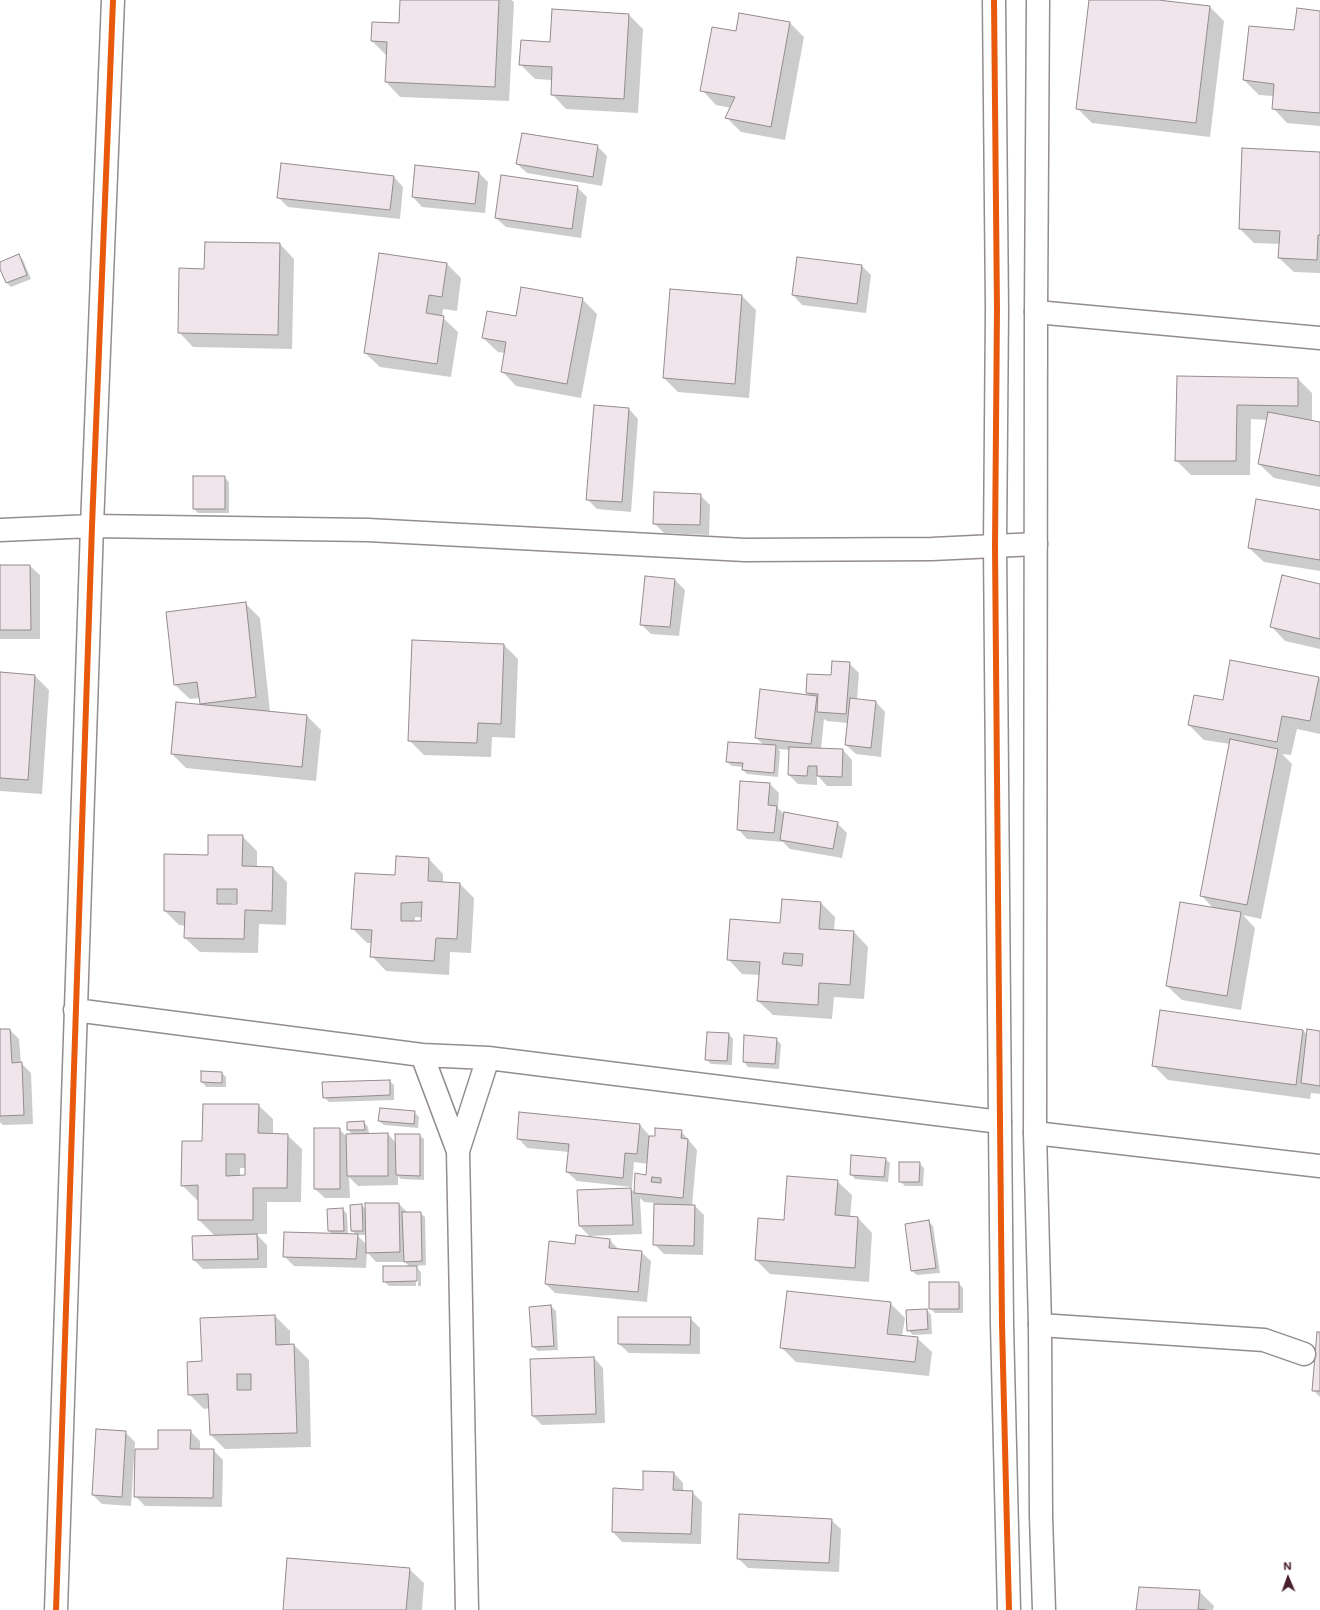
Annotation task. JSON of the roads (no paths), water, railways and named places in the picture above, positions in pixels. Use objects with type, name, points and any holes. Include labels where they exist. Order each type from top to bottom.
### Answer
[{"type":"street","points":[[56,1610],[92,526],[113,0]]},
{"type":"street","points":[[994,0],[997,309],[995,546],[1000,1122],[1002,1332],[1009,1610]]},
{"type":"street","points":[[1038,0],[1035,1133],[1040,1325],[1041,1516],[1044,1610]]},
{"type":"street","points":[[1036,312],[1320,338]]},
{"type":"street","points":[[0,530],[92,526],[368,530],[745,550],[932,549],[1036,544]]},
{"type":"street","points":[[75,1010],[422,1055],[488,1058],[1000,1122]]},
{"type":"street","points":[[422,1055],[458,1151]]},
{"type":"street","points":[[467,1610],[458,1151],[488,1058]]},
{"type":"street","points":[[1035,1133],[1320,1166]]},
{"type":"street","points":[[1040,1325],[1264,1340],[1304,1354]]}]
